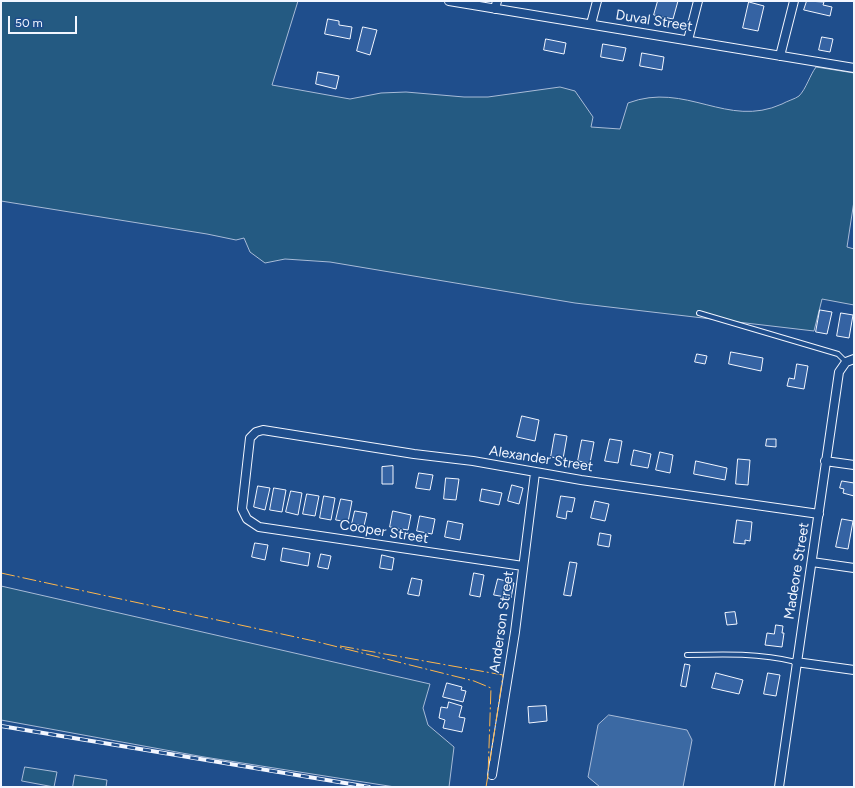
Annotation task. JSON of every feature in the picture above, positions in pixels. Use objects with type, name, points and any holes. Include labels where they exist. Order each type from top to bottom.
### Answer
[{"type":"street","name":"Duval Street","points":[[449,1],[496,5],[591,24],[854,68]]},
{"type":"street","points":[[591,24],[597,1]]},
{"type":"street","points":[[688,40],[698,1]]},
{"type":"street","points":[[780,56],[794,1]]},
{"type":"street","name":"Madeore Street","points":[[779,787],[839,372],[850,361]]},
{"type":"street","name":"Alexander Street","points":[[245,516],[242,502],[249,443],[253,435],[259,431],[473,461],[536,473],[819,514]]},
{"type":"street","points":[[825,461],[854,465]]},
{"type":"street","name":"Anderson Street","points":[[492,775],[515,632],[536,473]]},
{"type":"street","name":"Cooper Street","points":[[245,516],[252,524],[259,527],[523,566]]},
{"type":"street","points":[[812,562],[854,568]]},
{"type":"street","points":[[796,662],[854,670]]},
{"type":"lane","points":[[699,314],[838,354],[850,361]]},
{"type":"lane","points":[[687,655],[726,653],[776,657],[796,662]]},
{"type":"shaded area","points":[[1,1],[298,1],[272,85],[350,99],[381,93],[406,92],[464,97],[488,97],[560,87],[575,91],[593,117],[591,127],[620,129],[628,103],[649,98],[669,97],[724,109],[743,111],[762,110],[782,104],[799,96],[804,90],[816,67],[854,73],[854,201],[847,247],[854,249],[854,305],[822,299],[814,331],[575,303],[330,262],[285,259],[265,263],[250,252],[244,238],[236,240],[1,201]]},
{"type":"shaded area","points":[[1,586],[430,684],[423,708],[428,725],[454,747],[449,787],[395,787],[204,757],[1,720]]},
{"type":"shaded area","points":[[609,715],[687,730],[692,740],[683,787],[600,787],[588,777],[598,725]]},
{"type":"shaded area","points":[[25,767],[57,772],[54,787],[22,781]]},
{"type":"shaded area","points":[[75,775],[107,780],[106,787],[73,787]]},
{"type":"building","points":[[658,1],[678,1],[673,19],[654,15]]},
{"type":"building","points":[[807,1],[824,2],[823,5],[832,7],[830,16],[804,10]]},
{"type":"building","points":[[749,2],[764,6],[758,31],[743,28]]},
{"type":"building","points":[[328,19],[339,21],[339,25],[352,27],[350,39],[325,34]]},
{"type":"building","points":[[363,27],[377,30],[370,55],[357,51]]},
{"type":"building","points":[[822,37],[833,39],[830,52],[819,50]]},
{"type":"building","points":[[546,39],[566,43],[564,54],[544,50]]},
{"type":"building","points":[[603,44],[626,48],[623,61],[601,57]]},
{"type":"building","points":[[642,53],[664,57],[662,70],[640,66]]},
{"type":"building","points":[[318,72],[339,76],[336,89],[316,84]]},
{"type":"building","points":[[820,310],[832,312],[827,334],[816,332]]},
{"type":"building","points":[[841,313],[853,315],[849,338],[837,336]]},
{"type":"building","points":[[731,352],[763,358],[761,371],[729,364]]},
{"type":"building","points":[[697,354],[707,356],[705,364],[695,362]]},
{"type":"building","points":[[797,364],[808,366],[804,389],[787,386],[789,378],[794,379]]},
{"type":"building","points":[[522,416],[539,420],[535,441],[517,437]]},
{"type":"building","points":[[555,434],[567,436],[563,459],[551,457]]},
{"type":"building","points":[[610,439],[622,441],[618,463],[605,461]]},
{"type":"building","points":[[767,439],[776,439],[776,447],[766,446]]},
{"type":"building","points":[[582,440],[594,442],[590,463],[578,461]]},
{"type":"building","points":[[634,450],[651,454],[648,468],[631,465]]},
{"type":"building","points":[[660,452],[673,455],[670,473],[656,470]]},
{"type":"building","points":[[738,459],[750,460],[748,485],[736,484]]},
{"type":"building","points":[[696,461],[727,468],[725,480],[694,474]]},
{"type":"building","points":[[393,466],[393,484],[382,484],[382,467]]},
{"type":"building","points":[[419,473],[433,475],[430,490],[416,488]]},
{"type":"building","points":[[446,478],[459,479],[456,500],[444,499]]},
{"type":"building","points":[[842,481],[854,483],[854,496],[843,493],[844,489],[840,488]]},
{"type":"building","points":[[512,485],[523,488],[519,504],[508,501]]},
{"type":"building","points":[[258,486],[270,488],[265,510],[254,507]]},
{"type":"building","points":[[274,488],[286,490],[282,512],[270,510]]},
{"type":"building","points":[[482,489],[502,493],[499,505],[480,501]]},
{"type":"building","points":[[291,491],[302,493],[298,515],[286,512]]},
{"type":"building","points":[[307,494],[319,496],[315,516],[303,514]]},
{"type":"building","points":[[324,496],[335,498],[331,520],[320,518]]},
{"type":"building","points":[[561,496],[575,498],[572,512],[567,511],[566,519],[557,517]]},
{"type":"building","points":[[341,499],[352,501],[348,522],[336,520]]},
{"type":"building","points":[[595,501],[609,504],[605,521],[591,518]]},
{"type":"building","points":[[355,511],[367,513],[364,526],[352,524]]},
{"type":"building","points":[[393,511],[411,515],[408,530],[390,527]]},
{"type":"building","points":[[420,516],[435,519],[432,534],[417,531]]},
{"type":"building","points":[[842,519],[853,521],[848,549],[836,547]]},
{"type":"building","points":[[737,520],[752,522],[750,541],[745,540],[745,544],[734,543]]},
{"type":"building","points":[[448,521],[463,524],[460,540],[445,537]]},
{"type":"building","points":[[600,533],[611,535],[609,547],[598,545]]},
{"type":"building","points":[[255,543],[268,545],[265,560],[252,557]]},
{"type":"building","points":[[283,548],[310,553],[308,566],[281,561]]},
{"type":"building","points":[[321,554],[331,556],[328,569],[318,567]]},
{"type":"building","points":[[382,555],[394,558],[392,570],[380,568]]},
{"type":"building","points":[[570,562],[577,563],[571,596],[564,595]]},
{"type":"building","points":[[474,573],[484,575],[480,597],[470,595]]},
{"type":"building","points":[[412,578],[422,580],[419,596],[408,594]]},
{"type":"building","points":[[498,579],[514,583],[511,598],[494,595]]},
{"type":"building","points":[[735,612],[737,624],[727,625],[725,613]]},
{"type":"building","points":[[776,625],[783,626],[782,633],[784,633],[782,647],[765,645],[767,633],[774,634]]},
{"type":"building","points":[[685,664],[690,665],[686,687],[681,686]]},
{"type":"building","points":[[716,673],[743,680],[739,694],[712,688]]},
{"type":"building","points":[[768,673],[780,675],[776,696],[764,694]]},
{"type":"building","points":[[447,683],[462,687],[461,690],[466,691],[463,702],[443,697]]},
{"type":"building","points":[[449,702],[462,706],[459,717],[465,718],[462,732],[443,728],[445,720],[439,718],[441,707],[447,708]]},
{"type":"building","points":[[546,706],[547,721],[529,723],[528,707]]},
{"type":"railway","points":[[1,726],[369,787]]},
{"type":"power","points":[[1,573],[314,641],[474,681],[491,688],[488,776]]},
{"type":"power","points":[[340,646],[503,675],[490,761]]},
{"type":"power","points":[[486,787],[488,775]]}]
